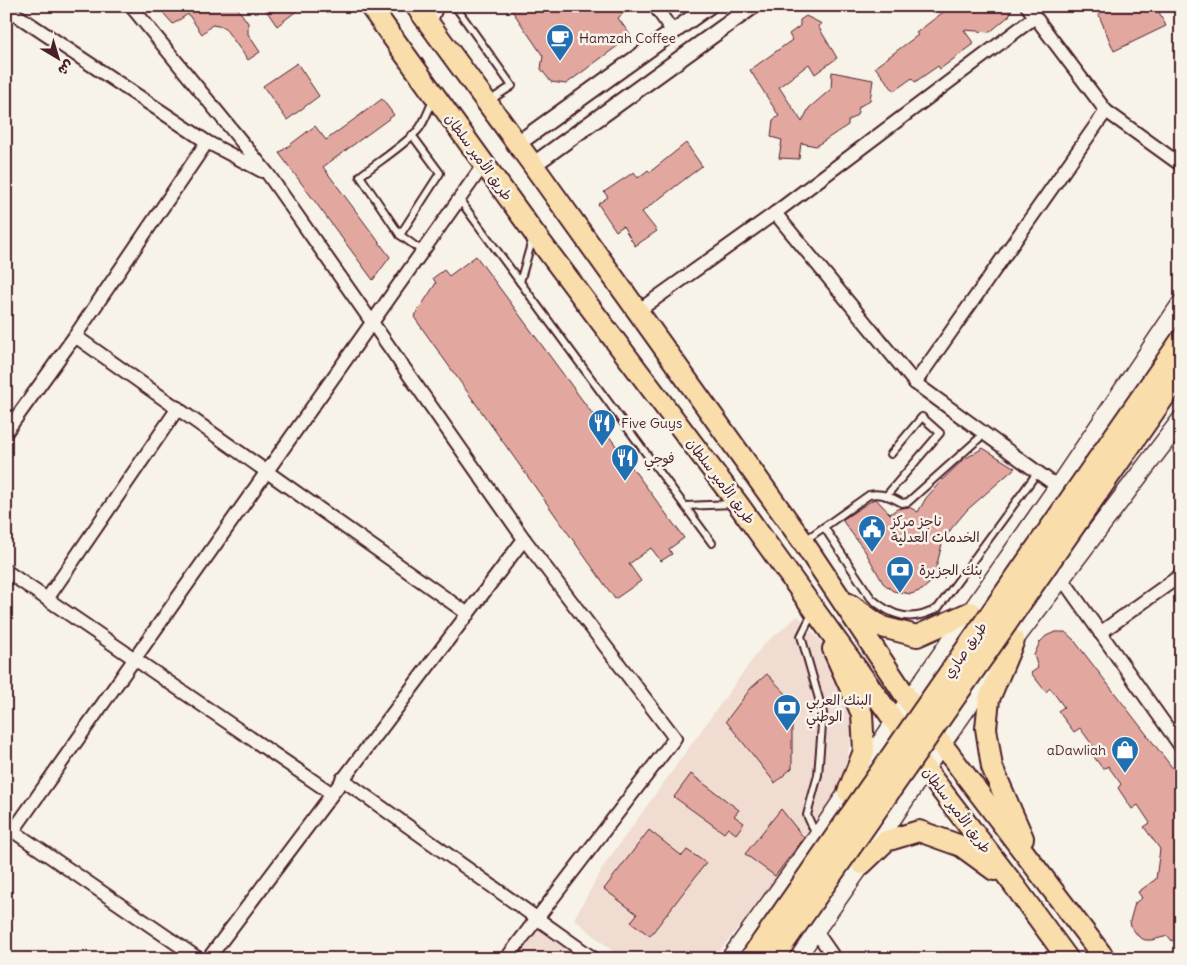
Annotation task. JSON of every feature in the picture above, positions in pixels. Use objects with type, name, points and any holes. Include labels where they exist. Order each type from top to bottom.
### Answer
[{"type":"main road","name":"طريق الأمير سلطان","points":[[370,6],[534,234],[815,608],[896,723],[925,769],[1068,959]]},
{"type":"main road","name":"طريق الأمير سلطان","points":[[427,12],[486,103],[533,164],[803,542],[909,701],[1105,959]]},
{"type":"main road","points":[[730,959],[817,838],[1181,304]]},
{"type":"main road","name":"طريق صاري","points":[[750,959],[1181,340]]},
{"type":"main road","name":"طريق صاري","points":[[773,959],[1181,373]]},
{"type":"main road","points":[[795,959],[1014,640],[1181,420]]},
{"type":"main road","points":[[841,599],[882,626],[917,636],[971,612]]},
{"type":"main road","points":[[815,608],[862,714],[864,751],[848,792]]},
{"type":"main road","points":[[971,612],[940,677],[939,685],[946,694],[955,697],[963,692],[1014,640]]},
{"type":"main road","points":[[1014,640],[989,699],[986,728],[992,767],[1037,869]]},
{"type":"main road","points":[[817,838],[862,790],[881,788],[884,790],[888,804],[862,864]]},
{"type":"main road","points":[[862,864],[886,842],[919,831],[961,846],[1014,885]]},
{"type":"street","points":[[131,6],[268,174],[524,539],[675,738],[506,959]]},
{"type":"street","points":[[655,6],[674,32]]},
{"type":"street","points":[[533,164],[752,6]]},
{"type":"street","points":[[518,144],[707,8],[720,30]]},
{"type":"street","points":[[9,10],[207,142],[268,174]]},
{"type":"street","points":[[638,311],[775,213],[1031,11],[1106,112],[1181,165]]},
{"type":"street","points":[[915,383],[1106,112]]},
{"type":"street","points":[[6,432],[75,336],[207,142]]},
{"type":"street","points":[[199,959],[13,831],[484,164]]},
{"type":"street","points":[[775,213],[915,383],[1058,487]]},
{"type":"street","points":[[75,336],[468,614]]},
{"type":"street","points":[[46,599],[178,408]]},
{"type":"street","points":[[208,959],[331,793],[524,539]]},
{"type":"street","points":[[6,572],[331,793]]},
{"type":"street","points":[[1100,633],[1181,575]]},
{"type":"street","points":[[1061,577],[1181,747]]},
{"type":"street","points":[[342,779],[594,959]]},
{"type":"street","points":[[814,930],[835,959]]},
{"type":"lane","points":[[455,6],[512,86],[486,103]]},
{"type":"lane","points":[[422,251],[400,234],[360,176],[419,129],[435,96]]},
{"type":"lane","points":[[400,234],[440,173],[412,135]]},
{"type":"lane","points":[[459,199],[712,542]]},
{"type":"lane","points":[[520,282],[534,234]]},
{"type":"lane","points":[[886,496],[940,433],[922,417],[891,454]]},
{"type":"lane","points":[[803,542],[869,495],[876,494],[893,498],[902,503],[908,502],[984,434]]},
{"type":"lane","points":[[824,527],[871,598],[880,607],[903,616],[926,615],[938,608],[1037,473]]},
{"type":"lane","points":[[684,506],[738,504]]},
{"type":"lane","points":[[815,608],[801,636],[823,713],[818,775],[807,815],[817,838]]},
{"type":"shaded area","points":[[798,616],[847,670],[854,717],[843,784],[802,849],[713,959],[622,959],[574,919],[605,864],[763,645]]},
{"type":"shaded area","points":[[538,925],[585,959],[513,959]]},
{"type":"building","points":[[157,6],[236,6],[248,23],[248,34],[260,52],[248,60],[224,27],[212,25],[202,34],[188,14],[173,24]]},
{"type":"building","points":[[263,6],[303,6],[277,26]]},
{"type":"building","points":[[509,6],[631,6],[618,18],[631,36],[566,84],[551,82],[541,69],[543,56]]},
{"type":"building","points":[[951,6],[1013,6],[1009,16],[990,32],[964,30],[974,44],[940,69],[938,66],[915,82],[912,78],[894,91],[875,67],[918,35],[916,33]]},
{"type":"building","points":[[1095,6],[1156,6],[1166,26],[1114,51]]},
{"type":"building","points":[[806,16],[822,24],[818,26],[837,58],[815,74],[809,64],[779,87],[802,122],[809,108],[831,89],[832,72],[873,80],[870,100],[859,107],[857,115],[848,121],[848,125],[816,146],[801,143],[799,159],[779,158],[782,140],[771,137],[773,120],[779,116],[750,70],[792,40],[789,34],[800,26],[800,20]]},
{"type":"building","points":[[297,63],[319,96],[287,120],[263,86]]},
{"type":"building","points":[[382,99],[394,115],[323,167],[390,257],[373,280],[279,153],[315,126],[326,140]]},
{"type":"building","points":[[686,143],[702,166],[642,212],[657,231],[635,246],[623,226],[616,231],[598,204],[608,197],[604,192],[634,172],[638,178],[648,170],[650,172]]},
{"type":"building","points":[[476,256],[684,538],[669,549],[672,554],[661,561],[651,548],[629,564],[641,581],[615,599],[414,317],[436,283],[433,278],[444,270],[449,276]]},
{"type":"building","points":[[983,448],[1015,468],[967,510],[951,529],[942,544],[934,576],[930,583],[922,590],[911,594],[893,591],[883,583],[865,551],[842,520],[874,499],[890,514],[897,509],[909,507],[918,512],[926,498],[942,480],[963,460]]},
{"type":"building","points":[[1055,632],[1065,632],[1073,639],[1181,779],[1181,935],[1172,941],[1168,936],[1145,940],[1139,937],[1131,927],[1130,921],[1135,903],[1142,898],[1138,892],[1156,879],[1160,849],[1144,827],[1150,823],[1138,805],[1132,809],[1118,788],[1121,784],[1108,766],[1103,769],[1088,749],[1093,746],[1080,728],[1074,732],[1058,711],[1064,707],[1050,688],[1046,692],[1031,673],[1038,668],[1034,655],[1040,642],[1046,636]]},
{"type":"building","points":[[767,674],[792,700],[792,768],[775,783],[726,721],[751,688]]},
{"type":"building","points":[[691,774],[739,810],[734,816],[744,823],[736,834],[728,828],[724,833],[674,797]]},
{"type":"building","points":[[781,809],[804,838],[775,876],[745,854]]},
{"type":"building","points":[[649,830],[682,856],[687,850],[706,863],[650,936],[631,922],[637,914],[604,889]]},
{"type":"place","name":"Hamzah Coffee","points":[[560,62]]},
{"type":"place","name":"Five Guys","points":[[602,447]]},
{"type":"place","name":"فوجي","points":[[625,482]]},
{"type":"place","name":"ناجز مركز الخدمات العدلية","points":[[872,553]]},
{"type":"place","name":"بنك الجزيرة","points":[[900,594]]},
{"type":"place","name":"البنك العربي الوطني","points":[[787,732]]},
{"type":"place","name":"aDawliah","points":[[1125,774]]}]
